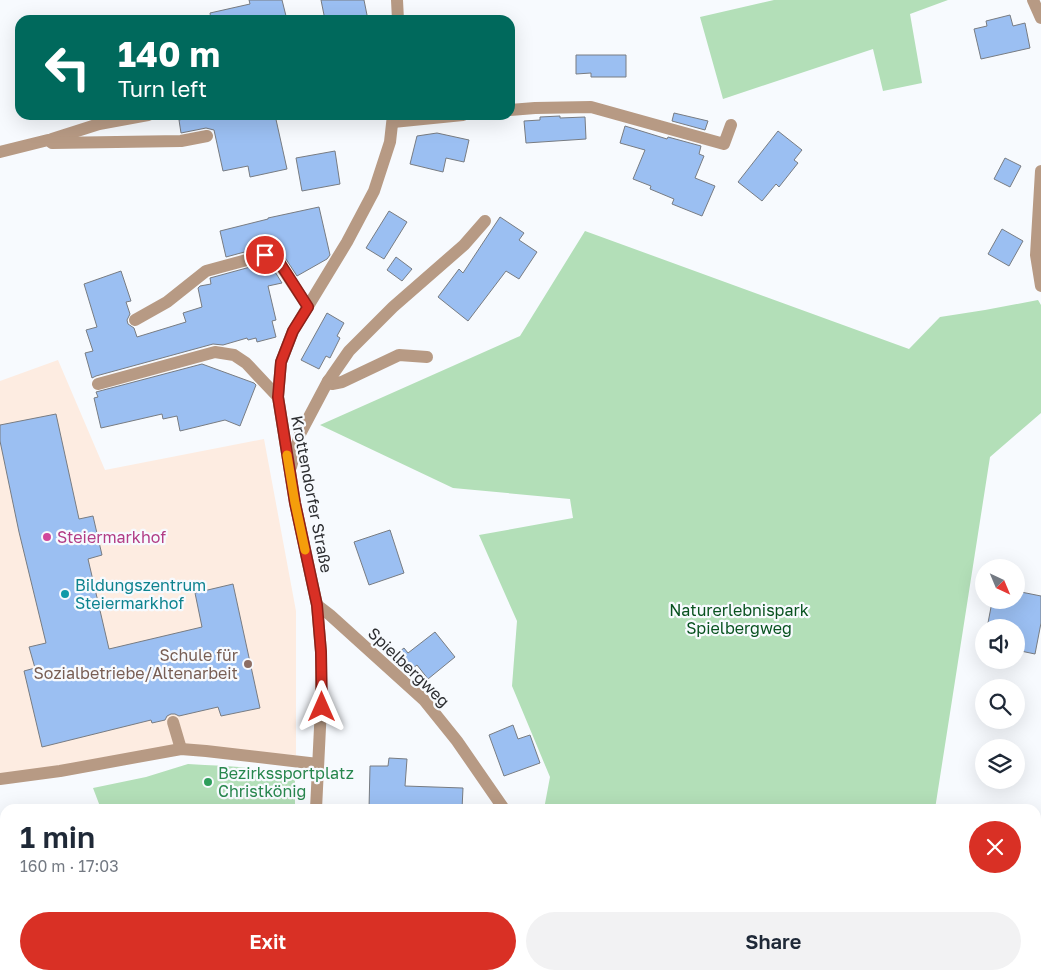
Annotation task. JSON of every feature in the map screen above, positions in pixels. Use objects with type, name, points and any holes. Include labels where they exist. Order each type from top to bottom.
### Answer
[{"type":"street","points":[[398,0],[398,15]]},
{"type":"street","points":[[1033,0],[1041,18]]},
{"type":"street","points":[[515,110],[591,107],[724,144],[731,125]]},
{"type":"street","points":[[0,152],[48,140],[99,124],[121,120]]},
{"type":"street","name":"Krottendorfer Straße","points":[[316,804],[322,707],[317,605],[290,470],[278,397],[281,362],[293,331],[347,242],[374,191],[390,142],[393,120]]},
{"type":"street","points":[[48,140],[52,143],[181,142],[208,136]]},
{"type":"street","points":[[1041,171],[1036,255],[1041,286]]},
{"type":"street","points":[[290,470],[300,434],[328,381],[349,351],[393,307],[464,245],[485,221]]},
{"type":"street","points":[[135,320],[167,302],[206,271],[265,255],[276,257],[308,307]]},
{"type":"street","points":[[98,384],[215,352],[234,355],[246,363],[278,397]]},
{"type":"street","points":[[328,381],[332,384],[342,382],[398,356],[427,357]]},
{"type":"street","name":"Spielbergweg","points":[[317,605],[424,700],[458,741],[501,804]]},
{"type":"street","points":[[173,722],[181,749]]},
{"type":"street","points":[[0,779],[60,771],[181,749],[318,764]]},
{"type":"shaded area","points":[[58,360],[105,470],[264,439],[296,611],[296,755],[206,751],[0,779],[0,381]]},
{"type":"green space","points":[[774,0],[948,0],[910,14],[922,83],[883,91],[873,49],[723,99],[700,17]]},
{"type":"green space","name":"Naturerlebnispark Spielbergweg","points":[[585,231],[909,349],[940,317],[1038,300],[1041,305],[1041,413],[990,457],[936,804],[545,804],[550,777],[512,686],[517,621],[479,535],[573,518],[570,499],[453,488],[320,425],[520,336]]},
{"type":"green space","name":"Bezirkssportplatz Christkönig","points":[[188,764],[228,766],[282,773],[295,776],[295,804],[99,804],[93,788],[146,777]]},
{"type":"building","points":[[249,0],[282,0],[286,15],[210,15],[210,13],[250,4]]},
{"type":"building","points":[[321,0],[364,0],[367,15],[324,15]]},
{"type":"building","points":[[1010,15],[1013,26],[1025,23],[1030,48],[981,59],[974,29],[987,26],[986,21]]},
{"type":"building","points":[[576,55],[626,55],[626,77],[591,77],[591,73],[576,74]]},
{"type":"building","points":[[674,113],[708,121],[705,130],[672,121]]},
{"type":"building","points":[[560,116],[560,118],[585,117],[586,139],[526,143],[524,121],[540,120],[540,117]]},
{"type":"building","points":[[179,120],[276,120],[287,169],[250,177],[248,166],[223,171],[214,130],[206,128],[181,133]]},
{"type":"building","points":[[625,126],[667,139],[668,137],[701,146],[699,154],[704,156],[695,178],[715,186],[702,216],[672,204],[674,199],[650,189],[651,186],[633,179],[645,150],[620,143]]},
{"type":"building","points":[[778,131],[802,150],[794,160],[798,163],[779,187],[776,184],[762,201],[738,182]]},
{"type":"building","points":[[437,133],[469,140],[464,162],[446,158],[443,172],[410,164],[417,136]]},
{"type":"building","points":[[335,151],[340,184],[302,191],[296,158]]},
{"type":"building","points":[[1005,158],[1021,166],[1010,187],[994,179]]},
{"type":"building","points":[[319,207],[330,255],[327,259],[297,276],[282,253],[277,249],[263,247],[226,257],[220,231]]},
{"type":"building","points":[[389,211],[407,222],[384,259],[366,248]]},
{"type":"building","points":[[500,217],[524,233],[519,240],[537,252],[519,279],[506,271],[468,321],[438,297],[459,269],[463,273]]},
{"type":"building","points":[[1002,229],[1023,241],[1009,266],[988,254]]},
{"type":"building","points":[[396,257],[412,269],[402,281],[387,270]]},
{"type":"building","points":[[265,263],[270,264],[282,283],[268,286],[276,320],[272,321],[276,337],[257,342],[256,338],[248,340],[247,338],[223,345],[213,344],[92,378],[85,353],[93,351],[86,330],[97,327],[84,284],[121,271],[131,301],[126,302],[130,314],[127,320],[128,324],[134,328],[137,337],[186,322],[183,313],[202,307],[198,288],[211,284],[210,278]]},
{"type":"building","points":[[327,313],[344,323],[337,336],[340,338],[330,358],[326,356],[319,369],[301,360]]},
{"type":"building","points":[[202,364],[256,385],[240,426],[225,420],[180,431],[177,416],[163,419],[162,414],[101,428],[94,398],[98,397],[96,392]]},
{"type":"building","name":"Bildungszentrum Steiermarkhof","points":[[56,414],[79,519],[93,516],[102,555],[88,559],[109,649],[202,627],[195,593],[233,584],[260,708],[221,716],[218,707],[179,716],[171,714],[165,720],[152,723],[151,720],[42,747],[24,671],[35,668],[29,647],[46,643],[19,532],[0,441],[0,425]]},
{"type":"building","points":[[390,530],[404,573],[369,585],[354,542]]},
{"type":"building","points":[[1025,593],[1041,596],[1041,623],[1035,654],[1025,652],[1025,619],[989,619],[991,609],[1025,609]]},
{"type":"building","points":[[435,632],[455,657],[428,679],[417,665],[406,673],[391,658],[404,648],[408,653]]},
{"type":"building","points":[[513,725],[518,739],[530,735],[540,763],[504,776],[489,735]]},
{"type":"building","points":[[389,758],[407,759],[405,786],[463,788],[462,804],[369,804],[370,766],[388,766]]},
{"type":"slow traffic","points":[[287,455],[305,550]]},
{"type":"place","name":"Steiermarkhof","points":[[47,537]]},
{"type":"place","name":"Bildungszentrum Steiermarkhof","points":[[65,594]]},
{"type":"place","name":"Schule für Sozialbetriebe/Altenarbeit","points":[[248,664]]},
{"type":"place","name":"Bezirkssportplatz Christkönig","points":[[208,782]]},
{"type":"route","points":[[265,255],[276,257],[308,307],[293,331],[281,362],[278,397],[295,503],[317,605],[321,652],[322,707]]}]
